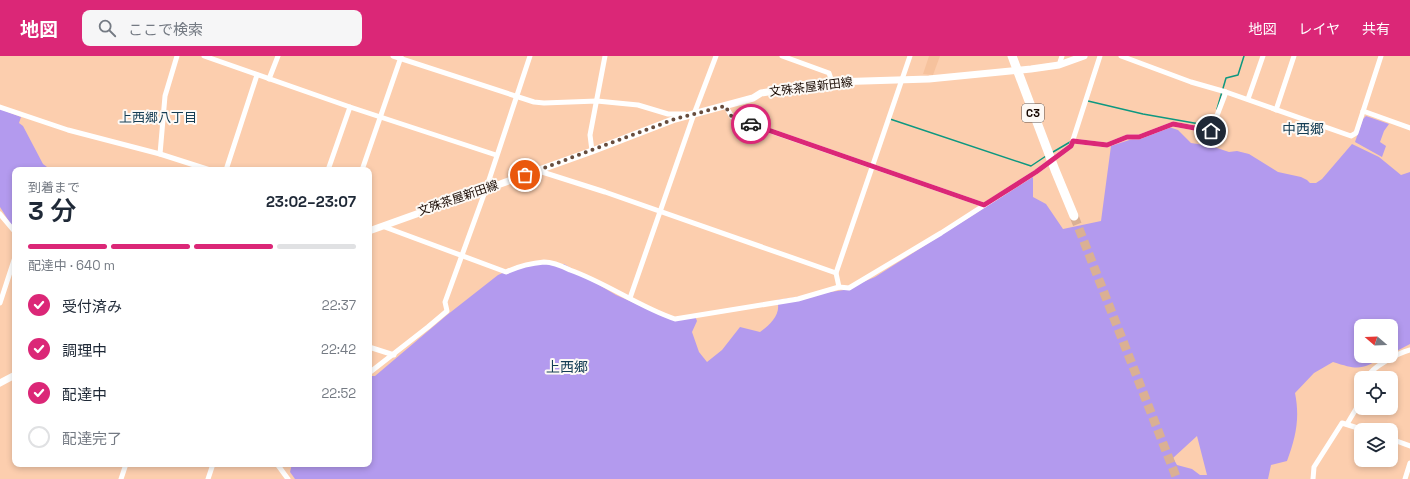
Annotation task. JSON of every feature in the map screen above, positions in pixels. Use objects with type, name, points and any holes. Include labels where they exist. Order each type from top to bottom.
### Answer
[{"type":"highway","name":"C3","points":[[1012,56],[1074,216]]},
{"type":"main road","name":"文殊茶屋新田線","points":[[372,230],[565,159],[592,151],[669,121],[752,98],[761,93],[832,82],[901,80],[1009,72],[1060,65],[1084,56]]},
{"type":"main road","points":[[0,383],[12,377]]},
{"type":"street","points":[[160,154],[165,96],[177,56]]},
{"type":"street","points":[[204,56],[350,107],[496,155]]},
{"type":"street","points":[[269,79],[278,56]]},
{"type":"street","points":[[393,56],[401,57],[490,86],[516,97],[544,103],[597,101],[638,105],[668,114],[694,114]]},
{"type":"street","points":[[372,371],[394,355],[446,311],[445,302],[486,189],[530,56]]},
{"type":"street","points":[[592,151],[590,135],[605,56]]},
{"type":"street","points":[[630,298],[694,114],[716,56]]},
{"type":"street","points":[[782,56],[829,73],[832,82]]},
{"type":"street","points":[[839,287],[836,273],[910,56]]},
{"type":"street","points":[[1060,65],[1062,56]]},
{"type":"street","points":[[380,226],[506,272],[516,268],[543,262],[554,264],[585,275],[659,314],[675,319],[798,299],[839,287],[849,288],[1036,172],[1071,146],[1100,56]]},
{"type":"street","points":[[1121,56],[1191,82],[1248,99],[1350,136],[1356,133],[1381,56]]},
{"type":"street","points":[[1248,99],[1263,56]]},
{"type":"street","points":[[1276,110],[1294,56]]},
{"type":"street","points":[[363,167],[401,57]]},
{"type":"street","points":[[227,167],[257,75]]},
{"type":"street","points":[[1073,141],[1107,145],[1127,137],[1139,137],[1173,124],[1211,131],[1226,92]]},
{"type":"street","points":[[0,106],[92,137],[160,154],[193,167]]},
{"type":"street","points":[[725,106],[732,117],[736,119],[984,205]]},
{"type":"street","points":[[329,167],[350,107]]},
{"type":"street","points":[[1363,111],[1410,128]]},
{"type":"street","points":[[538,170],[661,211],[836,273]]},
{"type":"street","points":[[0,214],[12,228]]},
{"type":"street","points":[[0,303],[12,266]]},
{"type":"street","points":[[372,348],[394,355]]},
{"type":"street","points":[[1372,371],[1401,352],[1410,350]]},
{"type":"street","points":[[1347,424],[1354,412]]},
{"type":"street","points":[[1313,479],[1314,467],[1342,423],[1354,426]]},
{"type":"street","points":[[1398,442],[1410,446]]},
{"type":"street","points":[[1405,479],[1410,463]]},
{"type":"street","points":[[121,479],[125,467]]},
{"type":"street","points":[[208,479],[212,467]]},
{"type":"street","points":[[279,467],[288,479]]},
{"type":"shaded area","points":[[929,56],[940,56],[933,75],[923,74]]},
{"type":"shaded area","points":[[0,109],[21,117],[19,123],[23,126],[43,164],[47,167],[12,167],[12,226],[0,207]]},
{"type":"shaded area","points":[[1366,116],[1389,124],[1384,131],[1380,142],[1386,146],[1382,157],[1355,142],[1363,119]]},
{"type":"shaded area","points":[[1169,127],[1178,130],[1191,143],[1211,146],[1229,152],[1237,151],[1249,154],[1278,172],[1301,177],[1310,183],[1316,183],[1322,179],[1352,144],[1379,157],[1401,175],[1410,172],[1410,344],[1398,350],[1398,319],[1354,319],[1354,363],[1373,363],[1361,367],[1350,367],[1333,362],[1314,373],[1295,393],[1297,419],[1293,444],[1287,461],[1271,465],[1268,479],[295,479],[290,472],[291,467],[372,467],[372,376],[375,376],[447,315],[498,275],[523,264],[564,264],[616,295],[664,316],[673,318],[695,316],[697,321],[692,332],[699,352],[707,362],[722,350],[740,327],[760,332],[768,326],[774,319],[778,310],[777,300],[844,290],[875,277],[1033,177],[1033,197],[1046,204],[1063,229],[1101,221],[1111,146]],"holes":[[[1197,436],[1207,475],[1200,475],[1192,469],[1177,465],[1173,458]]]},
{"type":"waterway","points":[[1217,109],[1226,78],[1238,75],[1244,56]]},
{"type":"waterway","points":[[1088,101],[1143,114],[1211,126]]},
{"type":"waterway","points":[[890,119],[1031,166],[1046,156]]},
{"type":"waterway","points":[[1053,152],[1070,142]]},
{"type":"tunnel","points":[[1074,216],[1177,479]]},
{"type":"way so far","points":[[525,175],[675,119],[725,106],[732,117],[751,124]]},
{"type":"district","name":"上西郷八丁目","points":[[158,117]]},
{"type":"district","name":"中西郷","points":[[1303,129]]},
{"type":"district","name":"上西郷","points":[[567,367]]},
{"type":"route","points":[[751,124],[984,205],[1036,172],[1071,146],[1073,141],[1107,145],[1127,137],[1139,137],[1173,124],[1211,131]]}]
